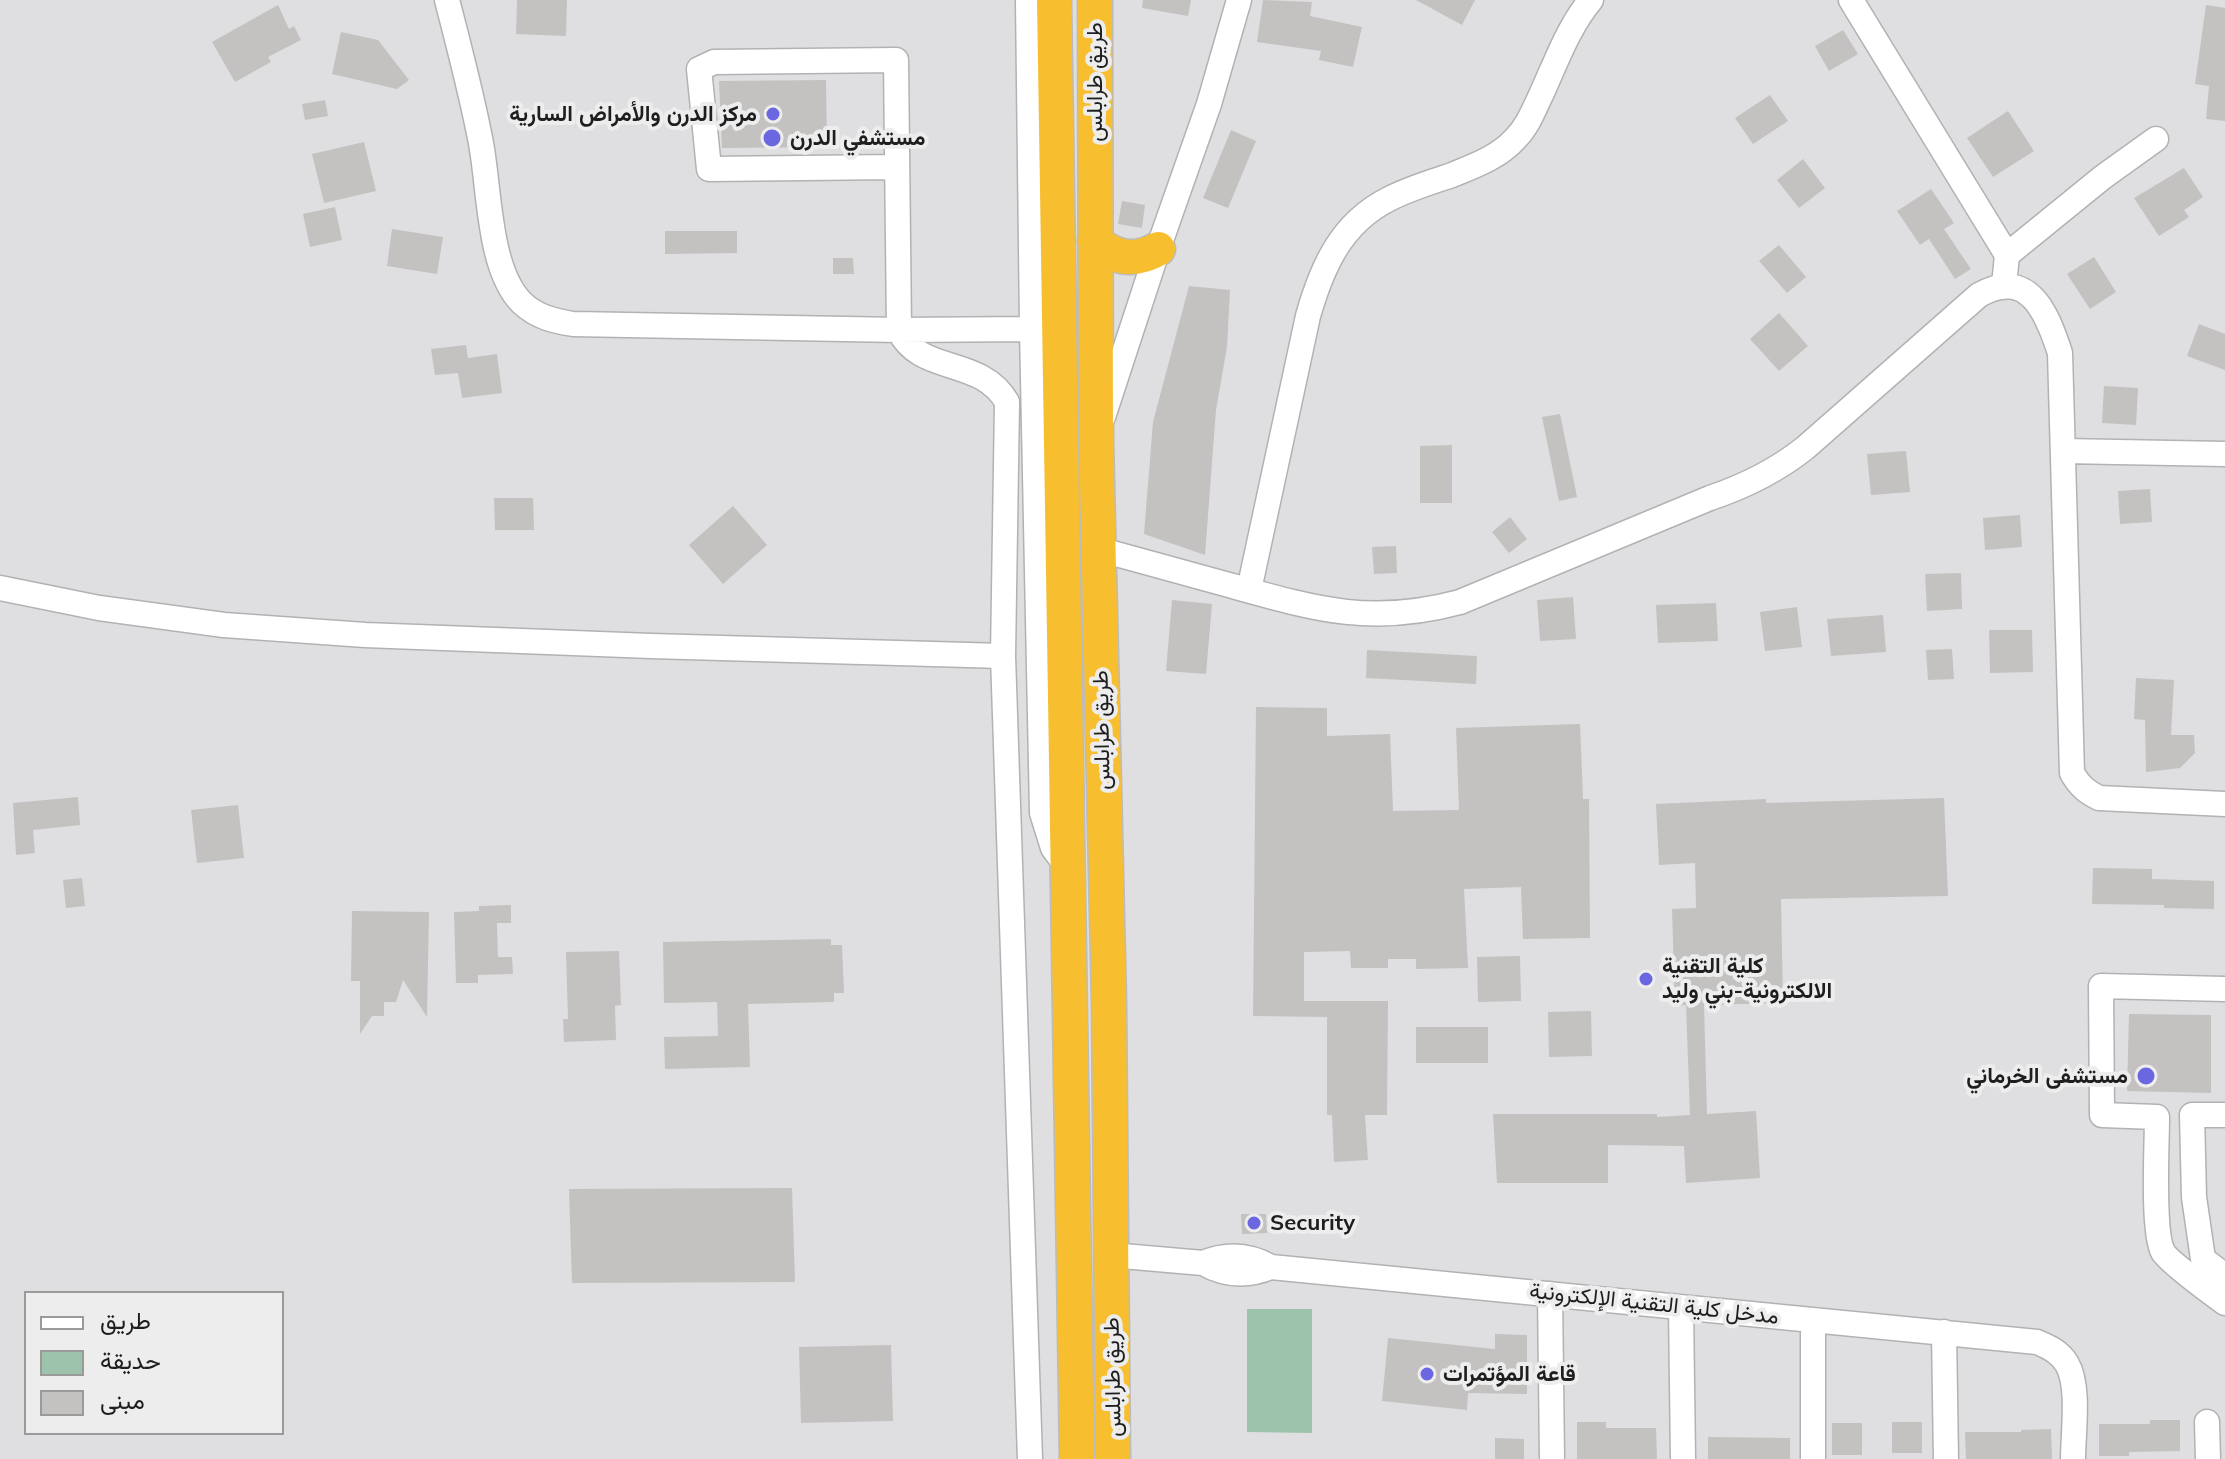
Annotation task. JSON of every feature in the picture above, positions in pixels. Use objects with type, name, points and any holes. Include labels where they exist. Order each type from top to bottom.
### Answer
[{"type":"highway","points":[[1054,0],[1077,1459]]},
{"type":"highway","name":"طريق طرابلس","points":[[1095,0],[1096,438],[1109,1002],[1113,1459]]},
{"type":"highway","points":[[1095,241],[1114,254],[1125,257],[1137,258],[1158,249]]},
{"type":"street","points":[[447,0],[481,141],[496,251],[506,279],[522,303],[546,319],[573,324],[899,330],[1032,329]]},
{"type":"street","points":[[1028,0],[1042,813],[1053,848],[1068,869]]},
{"type":"street","points":[[1096,438],[1209,104],[1239,0]]},
{"type":"street","points":[[1249,590],[1308,316],[1318,281],[1331,254],[1343,234],[1377,206],[1484,161],[1504,150],[1517,138],[1529,120],[1571,30],[1591,0]]},
{"type":"street","points":[[1851,0],[2007,255],[2004,285]]},
{"type":"street","points":[[896,167],[709,169],[699,69],[714,62],[896,60],[899,330],[914,350],[986,379],[1007,402],[1003,656],[1030,1459]]},
{"type":"street","points":[[2007,255],[2103,177],[2156,139]]},
{"type":"street","points":[[1098,549],[1318,609],[1377,614],[1434,609],[1489,591],[1734,490],[1774,470],[1805,448],[1979,295],[2004,285],[2033,297],[2045,313],[2060,353],[2072,773],[2079,784],[2099,798],[2225,804]]},
{"type":"street","points":[[2063,451],[2225,454]]},
{"type":"street","points":[[0,588],[99,608],[224,625],[334,633],[1003,656]]},
{"type":"street","points":[[2225,989],[2101,986],[2102,1115],[2157,1117],[2157,1198],[2163,1253],[2225,1303]]},
{"type":"street","points":[[2225,1115],[2192,1115],[2194,1197],[2203,1259],[2225,1276]]},
{"type":"street","name":"مدخل كلية التقنية الإلكترونية","points":[[1111,1255],[1203,1263],[1238,1275],[1271,1267],[2037,1342],[2053,1349],[2066,1362],[2072,1375],[2073,1459]]},
{"type":"street","points":[[1550,1294],[1552,1459]]},
{"type":"street","points":[[1681,1307],[1683,1459]]},
{"type":"street","points":[[1813,1320],[1813,1459]]},
{"type":"street","points":[[1944,1332],[1946,1459]]},
{"type":"street","points":[[2207,1422],[2208,1459]]},
{"type":"green space","points":[[1247,1309],[1312,1309],[1312,1433],[1247,1432]]},
{"type":"building","points":[[517,0],[567,0],[566,36],[516,34]]},
{"type":"building","points":[[1143,0],[1191,0],[1188,16],[1142,8]]},
{"type":"building","points":[[1263,0],[1312,2],[1310,16],[1362,27],[1353,67],[1319,60],[1321,51],[1257,42]]},
{"type":"building","points":[[1416,0],[1475,0],[1462,25]]},
{"type":"building","points":[[278,5],[289,29],[294,26],[301,40],[268,57],[271,62],[235,82],[212,42]]},
{"type":"building","points":[[2206,5],[2225,8],[2225,121],[2206,119],[2209,86],[2195,84]]},
{"type":"building","points":[[1843,30],[1858,54],[1829,71],[1815,46]]},
{"type":"building","points":[[341,32],[378,40],[409,80],[397,89],[332,74]]},
{"type":"building","name":"مركز الدرن والأمراض السارية","points":[[826,80],[827,147],[722,148],[719,81]]},
{"type":"building","points":[[1770,95],[1788,121],[1753,144],[1735,118]]},
{"type":"building","points":[[325,100],[328,116],[305,120],[302,104]]},
{"type":"building","points":[[2008,111],[2034,151],[1993,177],[1967,138]]},
{"type":"building","points":[[1231,130],[1256,141],[1228,208],[1203,198]]},
{"type":"building","points":[[364,142],[376,191],[324,203],[312,154]]},
{"type":"building","points":[[1803,159],[1825,188],[1799,208],[1777,180]]},
{"type":"building","points":[[2184,168],[2203,197],[2184,210],[2189,217],[2159,236],[2134,198]]},
{"type":"building","points":[[1931,189],[1954,223],[1944,229],[1971,269],[1955,279],[1929,239],[1920,245],[1897,211]]},
{"type":"building","points":[[1122,201],[1145,205],[1142,228],[1118,224]]},
{"type":"building","points":[[335,207],[342,240],[310,247],[303,214]]},
{"type":"building","points":[[392,229],[443,237],[437,274],[387,266]]},
{"type":"building","points":[[665,231],[737,231],[737,253],[665,254]]},
{"type":"building","points":[[1779,245],[1806,277],[1787,293],[1759,261]]},
{"type":"building","points":[[2094,257],[2116,292],[2090,309],[2067,274]]},
{"type":"building","points":[[833,258],[853,258],[854,274],[833,274]]},
{"type":"building","points":[[1189,286],[1230,290],[1227,347],[1216,410],[1205,555],[1144,534],[1153,422]]},
{"type":"building","points":[[1779,313],[1808,346],[1779,371],[1750,339]]},
{"type":"building","points":[[2199,324],[2225,334],[2225,370],[2187,356]]},
{"type":"building","points":[[466,345],[468,358],[497,354],[502,393],[462,398],[458,373],[435,375],[431,349]]},
{"type":"building","points":[[2104,386],[2138,388],[2136,425],[2102,423]]},
{"type":"building","points":[[1560,414],[1577,497],[1559,501],[1542,417]]},
{"type":"building","points":[[1452,445],[1452,503],[1420,503],[1420,446]]},
{"type":"building","points":[[1906,451],[1910,492],[1871,495],[1867,454]]},
{"type":"building","points":[[2150,489],[2152,522],[2120,524],[2118,491]]},
{"type":"building","points":[[494,498],[533,498],[534,530],[495,530]]},
{"type":"building","points":[[733,506],[767,545],[723,584],[689,545]]},
{"type":"building","points":[[2020,515],[2022,547],[1985,550],[1983,518]]},
{"type":"building","points":[[1510,517],[1527,539],[1509,553],[1492,532]]},
{"type":"building","points":[[1396,546],[1397,573],[1374,574],[1372,547]]},
{"type":"building","points":[[1961,573],[1962,609],[1927,611],[1925,574]]},
{"type":"building","points":[[1573,597],[1576,639],[1540,641],[1537,600]]},
{"type":"building","points":[[1172,600],[1212,604],[1206,674],[1166,671]]},
{"type":"building","points":[[1716,603],[1718,641],[1658,643],[1656,605]]},
{"type":"building","points":[[1797,607],[1802,647],[1765,651],[1760,612]]},
{"type":"building","points":[[1883,615],[1886,652],[1831,656],[1827,619]]},
{"type":"building","points":[[1989,630],[2032,630],[2033,672],[1990,673]]},
{"type":"building","points":[[1952,649],[1954,679],[1928,680],[1926,650]]},
{"type":"building","points":[[1367,650],[1477,656],[1476,684],[1366,678]]},
{"type":"building","points":[[2136,678],[2174,680],[2171,735],[2194,735],[2195,753],[2180,768],[2146,772],[2145,720],[2134,719]]},
{"type":"building","points":[[1256,707],[1327,708],[1327,736],[1390,734],[1393,811],[1459,810],[1456,728],[1580,724],[1583,799],[1589,799],[1590,938],[1523,939],[1521,887],[1464,889],[1468,968],[1416,969],[1416,959],[1388,959],[1388,968],[1351,968],[1350,951],[1304,952],[1304,1001],[1388,1001],[1387,1115],[1365,1115],[1368,1160],[1334,1162],[1332,1115],[1327,1115],[1327,1017],[1253,1016]]},
{"type":"building","points":[[78,797],[80,825],[33,830],[35,853],[16,855],[13,803]]},
{"type":"building","points":[[1944,798],[1948,896],[1781,899],[1783,1003],[1704,1005],[1707,1114],[1756,1111],[1760,1178],[1686,1183],[1684,1146],[1608,1145],[1608,1183],[1497,1183],[1493,1114],[1690,1115],[1686,1005],[1675,1006],[1672,909],[1696,908],[1695,863],[1659,865],[1656,804],[1766,799],[1766,803]]},
{"type":"building","points":[[238,805],[244,858],[197,863],[191,810]]},
{"type":"building","points":[[2093,868],[2152,869],[2152,879],[2214,881],[2214,909],[2092,904]]},
{"type":"building","points":[[82,878],[85,906],[66,908],[63,880]]},
{"type":"building","points":[[511,905],[511,923],[497,923],[498,957],[512,957],[513,974],[478,975],[478,983],[456,983],[454,912],[479,911],[479,906]]},
{"type":"building","points":[[352,911],[429,912],[427,1017],[403,980],[396,1002],[384,1002],[384,1016],[372,1016],[360,1034],[360,981],[351,981]]},
{"type":"building","points":[[831,939],[831,945],[842,945],[844,993],[834,993],[834,1002],[748,1004],[750,1067],[665,1069],[664,1037],[718,1036],[717,1002],[664,1003],[663,942]]},
{"type":"building","points":[[619,951],[621,1005],[615,1006],[616,1040],[564,1042],[563,1019],[568,1019],[566,952]]},
{"type":"building","points":[[1520,956],[1521,1001],[1478,1002],[1477,957]]},
{"type":"building","points":[[1591,1011],[1592,1056],[1549,1057],[1548,1012]]},
{"type":"building","points":[[2129,1014],[2211,1015],[2211,1093],[2127,1091]]},
{"type":"building","points":[[1416,1027],[1488,1027],[1488,1063],[1416,1063]]},
{"type":"building","points":[[792,1188],[795,1282],[572,1283],[569,1189]]},
{"type":"building","name":"Security","points":[[1241,1214],[1266,1214],[1267,1233],[1242,1234]]},
{"type":"building","name":"قاعة المؤتمرات","points":[[1495,1334],[1527,1335],[1527,1394],[1468,1393],[1467,1410],[1382,1401],[1388,1338],[1495,1349]]},
{"type":"building","points":[[891,1345],[893,1421],[801,1423],[799,1347]]},
{"type":"building","points":[[2150,1420],[2180,1420],[2180,1451],[2099,1456],[2099,1424],[2150,1424]]},
{"type":"building","points":[[1577,1422],[1606,1422],[1606,1428],[1656,1428],[1657,1459],[1577,1459]]},
{"type":"building","points":[[1892,1422],[1922,1422],[1922,1453],[1892,1453]]},
{"type":"building","points":[[1832,1423],[1862,1423],[1862,1455],[1832,1455]]},
{"type":"building","points":[[2051,1429],[2052,1459],[1966,1459],[1965,1432]]},
{"type":"building","points":[[1708,1437],[1790,1438],[1790,1459],[1708,1459]]},
{"type":"building","points":[[1495,1438],[1524,1439],[1524,1459],[1495,1459]]},
{"type":"place","name":"مركز الدرن والأمراض السارية","points":[[773,114]]},
{"type":"place","name":"مستشفي الدرن","points":[[772,138]]},
{"type":"place","name":"كلية التقنية الالكترونية-بني وليد","points":[[1646,979]]},
{"type":"place","name":"مستشفى الخرماني","points":[[2146,1076]]},
{"type":"place","name":"Security","points":[[1254,1223]]},
{"type":"place","name":"قاعة المؤتمرات","points":[[1427,1374]]}]
